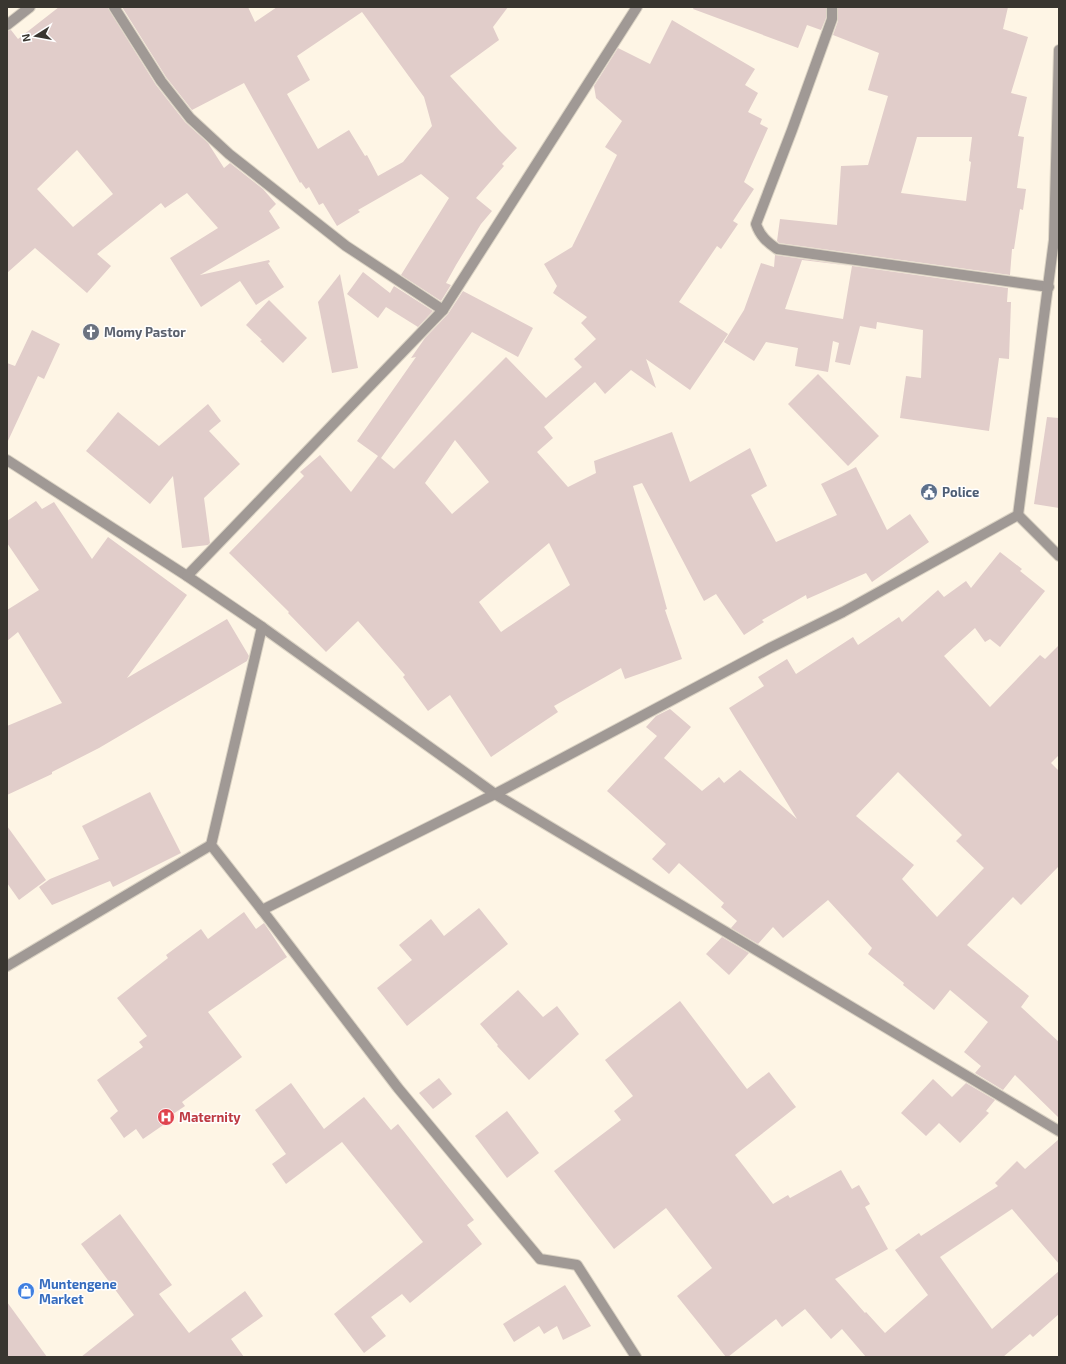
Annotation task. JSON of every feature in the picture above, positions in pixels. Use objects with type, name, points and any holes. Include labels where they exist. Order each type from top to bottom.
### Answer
[{"type":"street","points":[[7,25],[30,7]]},
{"type":"street","points":[[114,7],[166,87],[190,118],[229,154],[346,246],[443,310]]},
{"type":"street","points":[[187,576],[443,310],[637,7]]},
{"type":"street","points":[[832,7],[832,19],[756,224],[759,233],[768,243],[777,249],[1049,288]]},
{"type":"street","points":[[1018,515],[1049,288],[1057,241],[1059,50]]},
{"type":"street","points":[[7,460],[187,576],[262,627],[495,794],[1059,1132]]},
{"type":"street","points":[[1018,515],[1059,556]]},
{"type":"street","points":[[262,910],[495,794],[770,648],[843,612],[1018,515]]},
{"type":"street","points":[[7,966],[211,845],[262,627]]},
{"type":"street","points":[[211,845],[398,1088],[540,1259],[577,1265],[636,1357]]},
{"type":"building","points":[[59,7],[108,7],[156,85],[185,122],[208,143],[224,168],[230,163],[263,189],[276,204],[269,211],[280,228],[200,275],[269,260],[270,262],[268,263],[284,287],[256,305],[240,281],[201,307],[170,258],[218,228],[187,193],[165,208],[161,203],[97,254],[111,266],[87,293],[35,248],[7,273],[7,31],[11,30],[18,39]],"holes":[[[77,150],[113,194],[73,227],[37,189]]]},
{"type":"building","points":[[122,7],[248,7],[255,22],[277,7],[508,7],[493,27],[499,40],[450,76],[517,148],[502,164],[504,166],[476,198],[492,211],[481,224],[456,265],[446,283],[451,285],[441,301],[401,275],[449,198],[421,174],[358,210],[360,212],[337,226],[323,203],[319,205],[309,187],[306,189],[301,182],[300,183],[244,83],[192,110],[166,77]],"holes":[[[362,12],[424,97],[432,126],[403,162],[378,176],[367,155],[365,156],[349,130],[318,149],[287,94],[310,80],[297,56]]]},
{"type":"building","points":[[694,7],[826,7],[826,18],[821,30],[807,25],[798,48],[693,9]]},
{"type":"building","points":[[838,7],[1008,7],[1003,29],[1028,37],[1011,93],[1027,97],[1018,136],[1024,137],[1017,188],[1026,189],[1023,210],[1020,209],[1014,249],[1012,249],[1010,275],[779,243],[777,241],[780,219],[837,225],[841,166],[868,165],[888,96],[868,90],[879,53],[833,35],[838,21]],"holes":[[[917,137],[972,137],[969,161],[971,162],[966,201],[901,193]]]},
{"type":"building","points":[[672,20],[755,69],[745,85],[758,93],[748,112],[762,119],[760,124],[768,128],[744,182],[754,189],[733,221],[738,224],[721,249],[717,246],[679,302],[728,334],[690,390],[646,359],[656,388],[631,370],[605,394],[595,382],[544,427],[553,438],[537,452],[568,487],[596,473],[594,461],[672,432],[690,482],[750,448],[767,486],[751,495],[776,542],[837,515],[821,484],[856,467],[887,530],[910,514],[929,542],[872,582],[866,573],[807,599],[806,595],[762,620],[764,622],[744,635],[716,594],[704,601],[642,483],[633,486],[667,609],[665,610],[682,659],[625,679],[621,668],[554,706],[558,712],[491,757],[450,695],[428,711],[403,677],[405,675],[358,621],[326,652],[288,613],[289,612],[229,553],[304,476],[300,472],[320,455],[351,492],[378,456],[357,441],[416,357],[411,358],[425,338],[448,314],[463,291],[533,328],[518,357],[472,332],[381,458],[394,469],[506,357],[546,398],[582,367],[574,359],[596,339],[581,323],[587,317],[553,293],[557,286],[544,264],[572,247],[617,155],[605,147],[622,121],[596,98],[594,86],[618,48],[650,64]],"holes":[[[455,440],[489,482],[452,514],[425,483]],[[549,543],[570,585],[501,632],[479,602]]]},
{"type":"building","points":[[775,255],[1008,288],[1007,302],[1011,302],[1009,359],[999,358],[989,431],[900,418],[906,376],[921,378],[923,330],[877,322],[876,329],[860,326],[850,365],[835,362],[839,343],[833,341],[828,372],[795,366],[798,348],[766,342],[754,361],[724,342],[744,310],[761,263],[774,267]],"holes":[[[802,260],[852,266],[843,319],[785,309]]]},
{"type":"building","points":[[363,272],[390,293],[394,286],[433,311],[418,327],[386,307],[378,318],[347,294]]},
{"type":"building","points":[[340,274],[358,368],[332,373],[318,302]]},
{"type":"building","points":[[269,300],[307,338],[283,363],[246,325]]},
{"type":"building","points":[[32,330],[60,344],[44,379],[38,376],[7,443],[7,363],[15,366]]},
{"type":"building","points":[[818,374],[879,436],[848,466],[788,404]]},
{"type":"building","points":[[208,404],[221,421],[209,431],[240,464],[204,498],[210,543],[208,545],[182,548],[173,476],[150,504],[86,451],[118,412],[159,446]]},
{"type":"building","points":[[1047,417],[1059,418],[1059,508],[1034,504]]},
{"type":"building","points":[[36,501],[42,509],[54,502],[92,559],[108,537],[187,595],[127,678],[227,619],[249,656],[247,661],[99,748],[52,772],[52,774],[7,795],[7,726],[62,703],[18,632],[7,641],[7,610],[39,590],[7,543],[7,521]]},
{"type":"building","points":[[1000,552],[1022,569],[1020,571],[1045,591],[1000,647],[990,639],[985,642],[975,628],[944,656],[990,707],[1040,655],[1045,659],[1059,645],[1059,755],[1051,763],[1059,771],[1059,866],[1021,905],[1013,897],[967,945],[1029,996],[1021,1007],[1059,1042],[1059,1118],[1015,1075],[1003,1090],[975,1073],[981,1066],[964,1052],[988,1022],[950,990],[934,1010],[868,954],[872,948],[828,900],[783,938],[773,927],[758,944],[731,928],[737,921],[721,907],[724,903],[679,863],[669,874],[652,859],[666,844],[607,791],[657,736],[646,727],[656,716],[670,709],[691,727],[664,758],[702,791],[719,777],[724,783],[740,770],[797,819],[729,708],[764,686],[758,677],[787,659],[796,674],[853,637],[858,645],[899,617],[902,622],[938,590],[944,597],[966,581],[971,588]],"holes":[[[898,772],[962,835],[956,841],[984,868],[937,917],[902,879],[914,865],[856,816]]]},
{"type":"building","points":[[150,792],[181,853],[113,887],[110,881],[52,905],[39,887],[50,879],[99,859],[82,826]]},
{"type":"building","points":[[7,826],[46,880],[19,900],[7,883]]},
{"type":"building","points":[[479,908],[508,944],[407,1026],[377,988],[412,960],[399,945],[431,919],[444,936]]},
{"type":"building","points":[[244,912],[256,929],[264,923],[287,957],[208,1012],[242,1057],[182,1102],[185,1106],[170,1116],[172,1119],[143,1139],[136,1129],[124,1138],[110,1118],[118,1111],[97,1080],[143,1047],[139,1042],[147,1036],[117,998],[168,958],[166,955],[201,929],[208,939]]},
{"type":"building","points":[[722,937],[749,953],[729,975],[706,954]]},
{"type":"building","points":[[518,990],[543,1017],[557,1006],[579,1034],[529,1080],[497,1046],[498,1045],[480,1024]]},
{"type":"building","points":[[680,1001],[747,1089],[769,1072],[796,1107],[735,1155],[773,1204],[788,1195],[790,1198],[841,1170],[852,1189],[859,1185],[870,1204],[865,1207],[888,1249],[835,1279],[885,1333],[928,1295],[895,1250],[919,1233],[921,1236],[998,1186],[995,1183],[1017,1161],[1025,1169],[1059,1139],[1059,1264],[1012,1209],[940,1257],[992,1329],[1059,1271],[1059,1314],[1033,1337],[1030,1334],[1003,1357],[866,1357],[842,1329],[831,1339],[805,1309],[782,1327],[776,1319],[728,1357],[726,1357],[677,1296],[712,1268],[666,1208],[614,1249],[554,1171],[621,1120],[614,1111],[633,1096],[605,1060]]},
{"type":"building","points":[[439,1078],[452,1094],[433,1109],[419,1093]]},
{"type":"building","points":[[933,1079],[952,1097],[966,1083],[995,1100],[986,1111],[989,1113],[960,1143],[939,1123],[926,1136],[901,1113]]},
{"type":"building","points":[[291,1083],[324,1129],[364,1097],[391,1130],[398,1124],[474,1220],[467,1225],[482,1244],[410,1303],[402,1294],[371,1317],[386,1336],[364,1353],[334,1314],[423,1242],[342,1142],[286,1184],[272,1164],[286,1154],[255,1110]]},
{"type":"building","points":[[507,1111],[539,1153],[507,1178],[475,1136]]},
{"type":"building","points":[[120,1214],[172,1285],[159,1294],[189,1333],[245,1291],[263,1316],[231,1339],[244,1357],[81,1357],[134,1315],[81,1244]]},
{"type":"building","points":[[565,1285],[591,1326],[563,1340],[557,1326],[544,1334],[539,1326],[514,1342],[503,1324]]},
{"type":"building","points":[[7,1302],[47,1357],[7,1357]]},
{"type":"place","name":"Momy Pastor","points":[[91,332]]},
{"type":"place","name":"Police","points":[[929,492]]},
{"type":"place","name":"Maternity","points":[[166,1117]]},
{"type":"place","name":"Muntengene Market","points":[[26,1291]]}]
